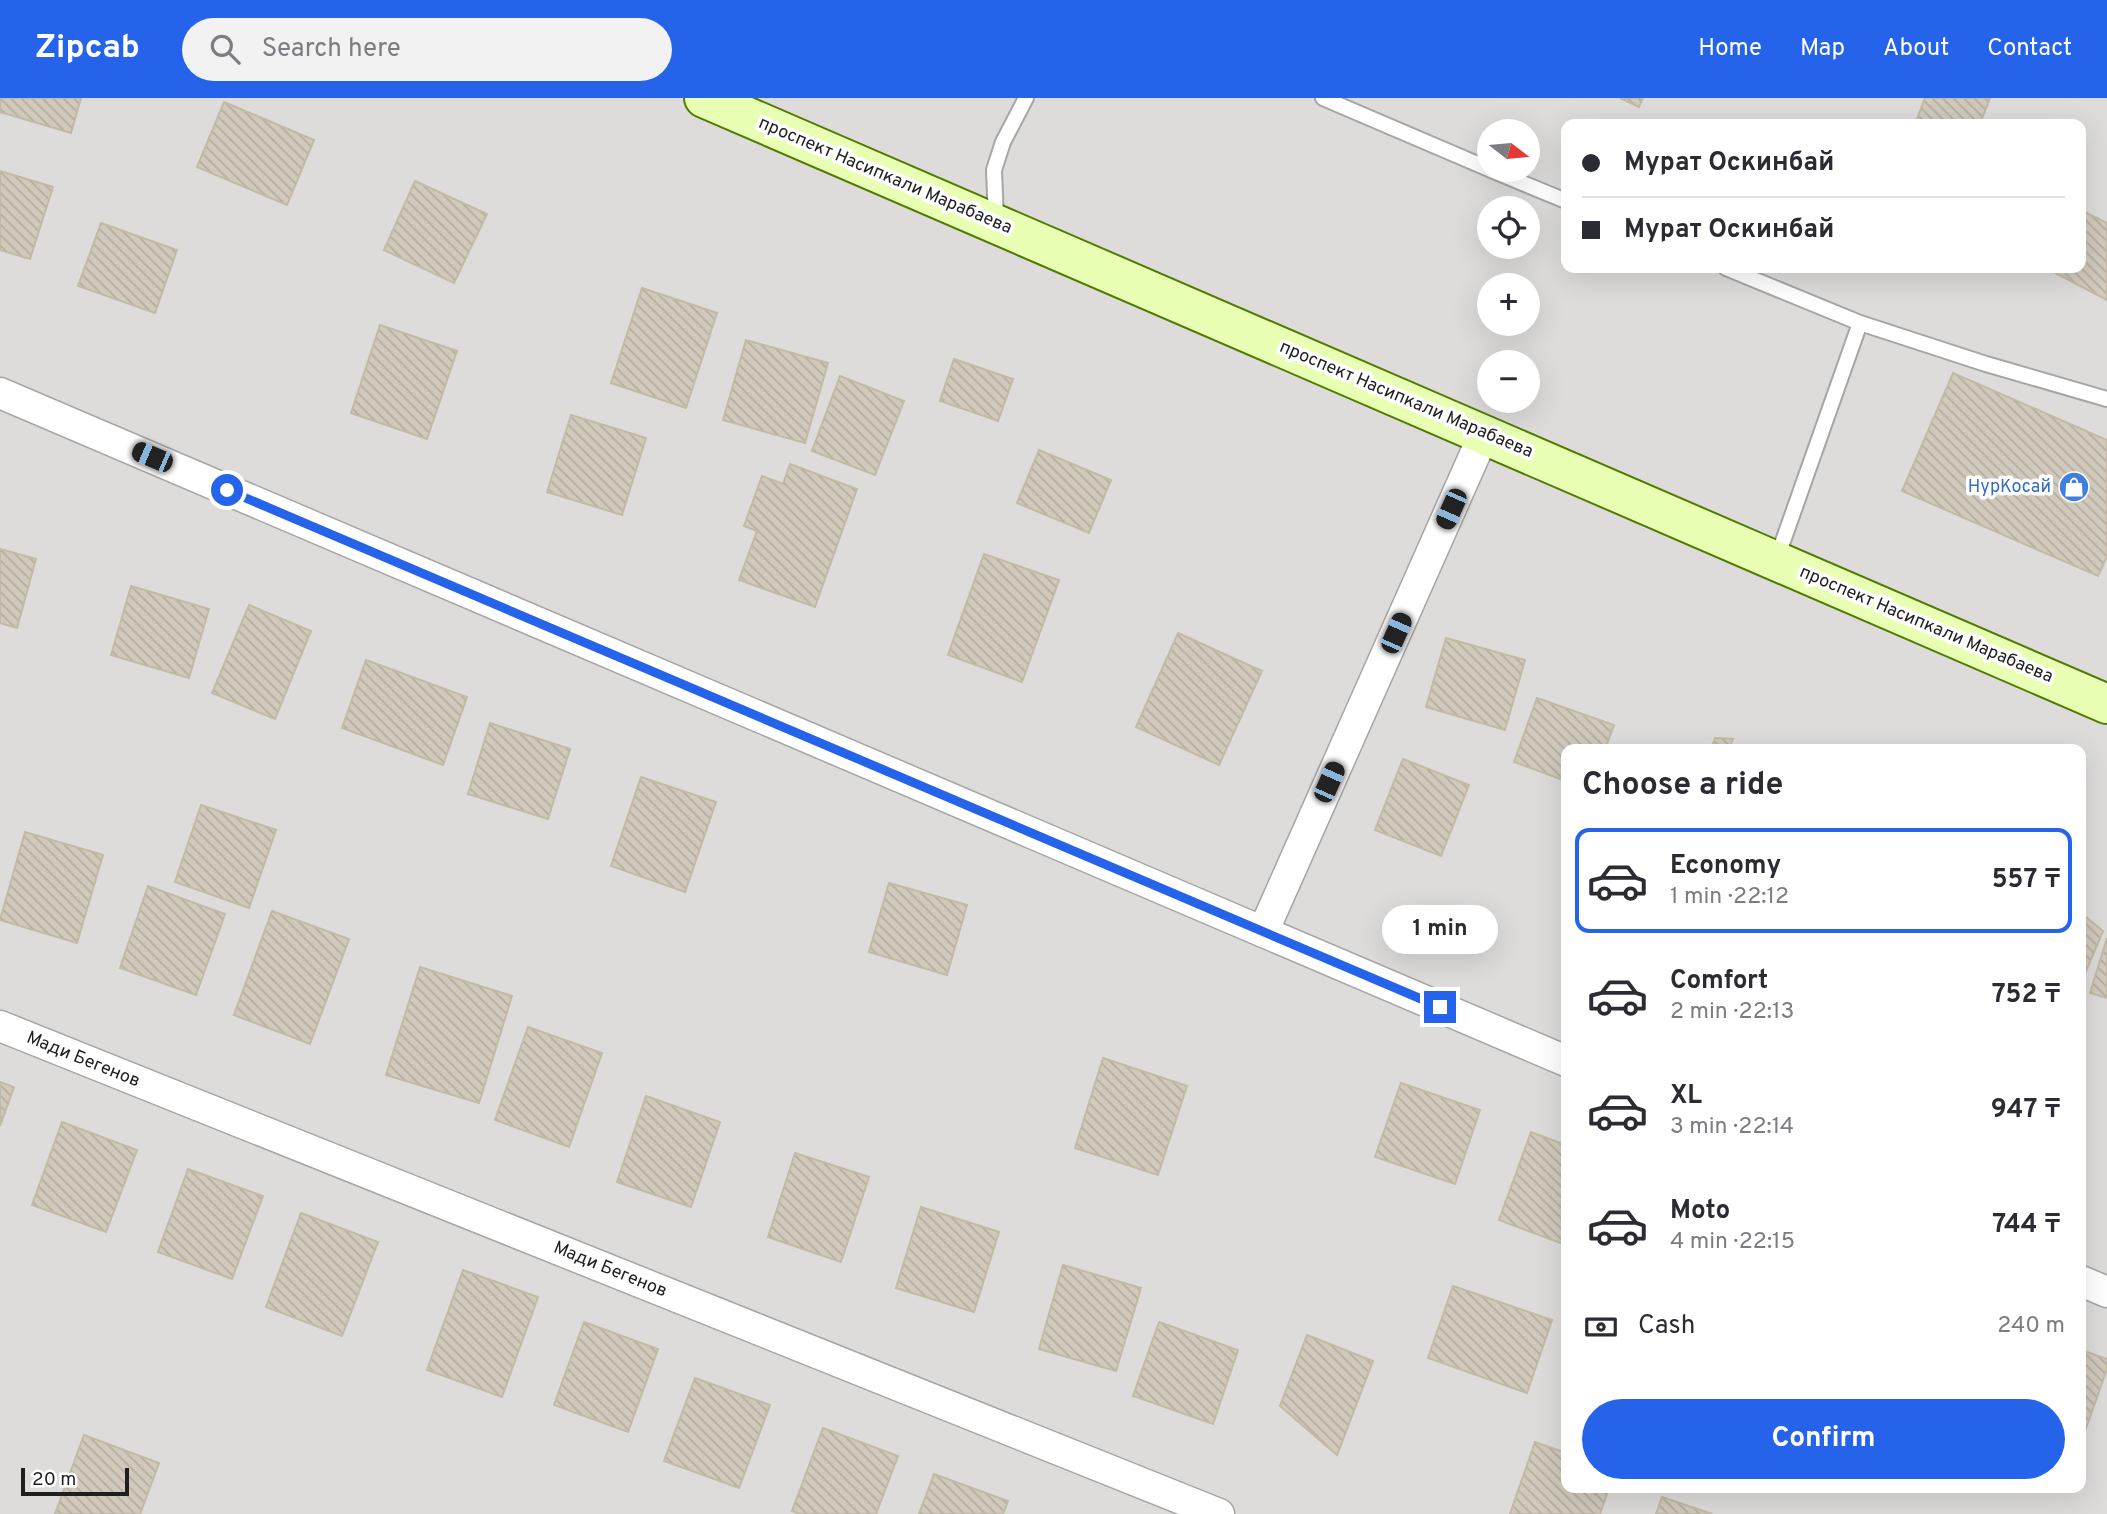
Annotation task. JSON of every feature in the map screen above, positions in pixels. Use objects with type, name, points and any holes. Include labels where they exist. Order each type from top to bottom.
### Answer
[{"type":"main road","name":"проспект Насипкали Марабаева","points":[[704,98],[2107,704]]},
{"type":"street","points":[[0,393],[1561,1059]]},
{"type":"street","points":[[1263,932],[1484,434]]},
{"type":"street","name":"Мади Бегенов","points":[[0,1027],[1219,1514]]},
{"type":"street","points":[[2086,1283],[2107,1292]]},
{"type":"lane","points":[[996,224],[994,170],[1003,142],[1026,98]]},
{"type":"lane","points":[[1323,98],[1477,163]]},
{"type":"lane","points":[[1521,182],[1561,199]]},
{"type":"lane","points":[[1738,273],[1860,323],[1986,365],[2107,399]]},
{"type":"lane","points":[[1776,560],[1860,323]]},
{"type":"shaded area","points":[[0,98],[2107,98],[2107,1514],[0,1514]]},
{"type":"building","points":[[0,98],[81,98],[71,133],[0,112]]},
{"type":"building","points":[[1620,98],[1643,98],[1639,107]]},
{"type":"building","points":[[1925,98],[1990,98],[1982,119],[1917,119]]},
{"type":"building","points":[[224,102],[314,140],[287,205],[197,167]]},
{"type":"building","points":[[0,171],[53,187],[30,259],[0,250]]},
{"type":"building","points":[[415,181],[487,214],[454,283],[384,250]]},
{"type":"building","points":[[2086,212],[2107,223],[2107,300],[2056,273],[2086,273]]},
{"type":"building","points":[[101,223],[177,250],[155,313],[78,286]]},
{"type":"building","points":[[642,288],[717,313],[686,408],[611,383]]},
{"type":"building","points":[[380,325],[457,351],[427,439],[351,413]]},
{"type":"building","points":[[746,340],[828,363],[805,443],[723,420]]},
{"type":"building","points":[[954,359],[1013,379],[998,421],[940,401]]},
{"type":"building","points":[[1953,373],[2107,440],[2107,556],[2098,576],[1902,491]]},
{"type":"building","points":[[840,376],[904,401],[875,475],[812,451]]},
{"type":"building","points":[[571,415],[646,438],[622,515],[547,492]]},
{"type":"building","points":[[1039,450],[1111,480],[1089,533],[1017,503]]},
{"type":"building","points":[[790,464],[857,489],[815,607],[739,580],[757,531],[744,526],[762,476],[783,484]]},
{"type":"building","points":[[0,549],[36,559],[17,628],[0,623]]},
{"type":"building","points":[[984,554],[1059,580],[1022,682],[948,655]]},
{"type":"building","points":[[131,586],[209,609],[189,678],[111,655]]},
{"type":"building","points":[[249,605],[311,631],[275,719],[212,693]]},
{"type":"building","points":[[1178,633],[1262,671],[1219,765],[1136,727]]},
{"type":"building","points":[[1446,638],[1525,660],[1505,730],[1426,707]]},
{"type":"building","points":[[366,660],[467,697],[443,765],[342,728]]},
{"type":"building","points":[[1537,698],[1614,725],[1607,744],[1561,744],[1561,779],[1514,762]]},
{"type":"building","points":[[490,723],[570,749],[548,819],[468,794]]},
{"type":"building","points":[[1715,738],[1733,739],[1731,744],[1713,744]]},
{"type":"building","points":[[1403,759],[1469,785],[1441,856],[1375,830]]},
{"type":"building","points":[[641,777],[716,802],[685,892],[611,866]]},
{"type":"building","points":[[201,805],[276,830],[249,908],[175,882]]},
{"type":"building","points":[[25,832],[103,855],[77,943],[0,920]]},
{"type":"building","points":[[889,883],[967,905],[947,975],[869,952]]},
{"type":"building","points":[[148,886],[225,914],[196,995],[120,968]]},
{"type":"building","points":[[272,911],[349,939],[310,1044],[234,1015]]},
{"type":"building","points":[[2086,917],[2103,931],[2086,971]]},
{"type":"building","points":[[2107,938],[2107,998],[2090,993]]},
{"type":"building","points":[[420,967],[512,996],[479,1103],[386,1075]]},
{"type":"building","points":[[528,1027],[602,1053],[569,1147],[495,1120]]},
{"type":"building","points":[[1103,1058],[1187,1086],[1158,1175],[1075,1148]]},
{"type":"building","points":[[0,1082],[14,1087],[0,1126]]},
{"type":"building","points":[[1401,1083],[1480,1110],[1455,1184],[1375,1157]]},
{"type":"building","points":[[646,1096],[720,1122],[691,1207],[617,1182]]},
{"type":"building","points":[[62,1122],[137,1150],[106,1232],[32,1205]]},
{"type":"building","points":[[1531,1132],[1561,1143],[1561,1243],[1499,1220]]},
{"type":"building","points":[[795,1153],[869,1177],[841,1262],[768,1237]]},
{"type":"building","points":[[188,1169],[263,1196],[232,1279],[158,1252]]},
{"type":"building","points":[[921,1207],[999,1232],[974,1312],[896,1288]]},
{"type":"building","points":[[301,1213],[378,1242],[342,1336],[266,1307]]},
{"type":"building","points":[[1063,1265],[1141,1288],[1116,1371],[1039,1349]]},
{"type":"building","points":[[463,1270],[538,1297],[502,1397],[427,1370]]},
{"type":"building","points":[[1453,1286],[1552,1320],[1527,1393],[1428,1358]]},
{"type":"building","points":[[584,1322],[658,1349],[628,1432],[554,1405]]},
{"type":"building","points":[[1159,1322],[1238,1350],[1213,1424],[1133,1396]]},
{"type":"building","points":[[1307,1335],[1373,1361],[1337,1455],[1280,1406]]},
{"type":"building","points":[[2086,1352],[2107,1359],[2107,1369],[2086,1428]]},
{"type":"building","points":[[695,1378],[770,1405],[739,1488],[664,1461]]},
{"type":"building","points":[[823,1428],[898,1456],[876,1514],[800,1514],[792,1511]]},
{"type":"building","points":[[84,1435],[159,1463],[140,1514],[55,1514]]},
{"type":"building","points":[[1535,1442],[1561,1451],[1561,1493],[1607,1493],[1600,1514],[1510,1514]]},
{"type":"building","points":[[934,1474],[1008,1501],[1003,1514],[919,1514]]},
{"type":"building","points":[[1662,1497],[1712,1514],[1656,1514]]},
{"type":"place","name":"НурКосай","points":[[2074,487]]},
{"type":"route","points":[[227,490],[1440,1007]]}]
